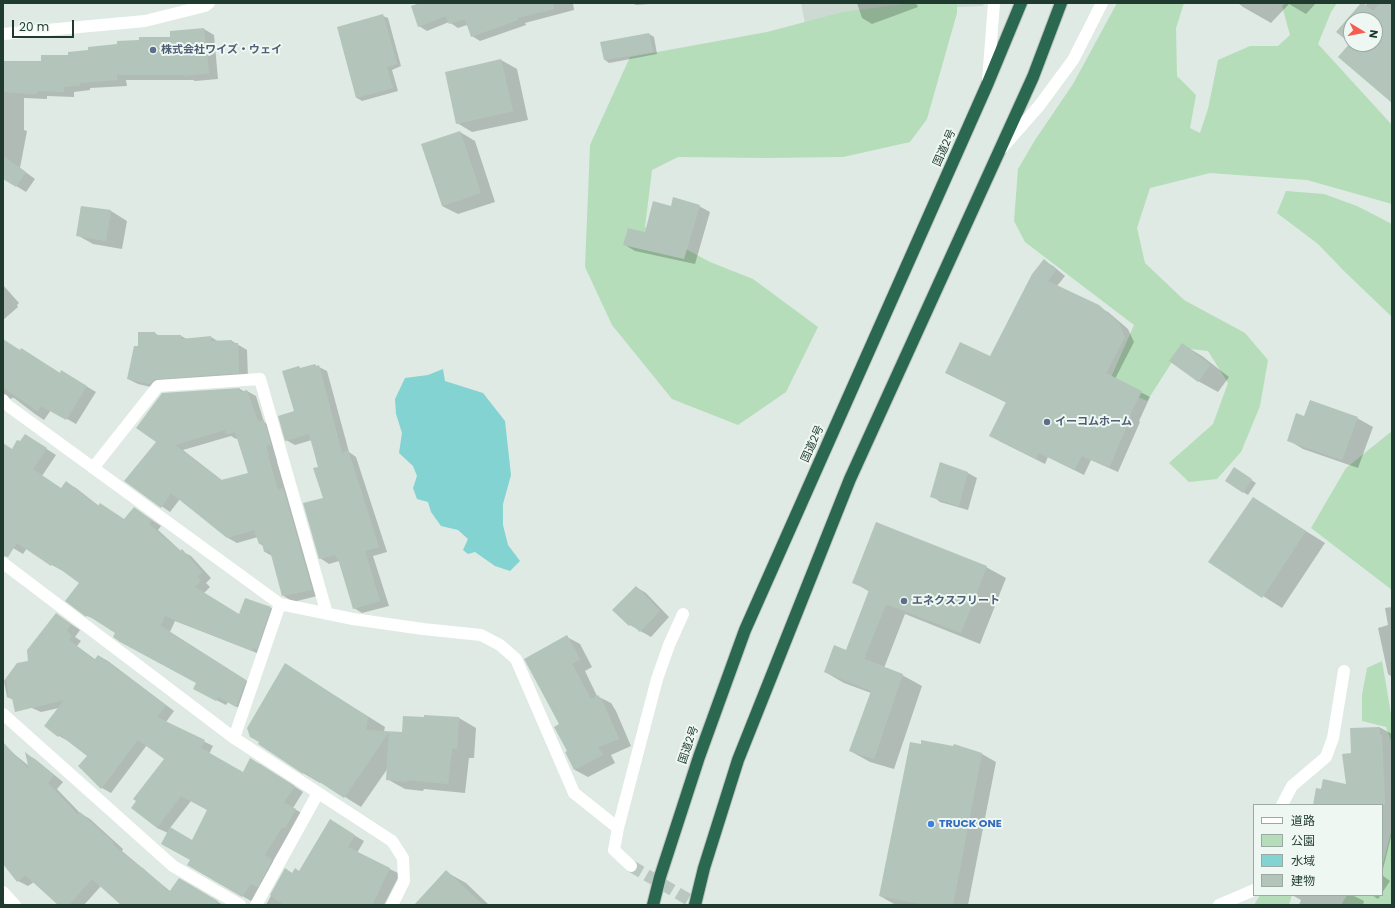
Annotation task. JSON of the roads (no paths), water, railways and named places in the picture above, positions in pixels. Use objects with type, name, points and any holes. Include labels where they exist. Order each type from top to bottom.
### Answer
[{"type":"highway","name":"国道2号","points":[[653,905],[660,877],[698,757],[745,630],[987,85],[1021,3]]},
{"type":"highway","points":[[695,905],[704,868],[738,760],[847,487],[1032,76],[1061,3]]},
{"type":"street","points":[[3,34],[145,21],[205,6],[209,3]]},
{"type":"street","points":[[987,85],[994,3]]},
{"type":"street","points":[[998,152],[1039,106],[1073,60],[1102,3]]},
{"type":"street","points":[[93,468],[158,386],[260,379],[327,614]]},
{"type":"street","points":[[4,405],[280,604],[354,619],[423,629],[481,635],[500,645],[516,659],[574,793],[618,828]]},
{"type":"street","points":[[3,563],[234,738],[392,841],[402,858],[404,882],[392,905]]},
{"type":"street","points":[[234,738],[280,604]]},
{"type":"street","points":[[632,866],[614,850],[618,828],[657,679],[669,645],[683,614]]},
{"type":"street","points":[[1283,804],[1292,786],[1326,757],[1333,738],[1344,671]]},
{"type":"street","points":[[3,714],[173,866],[240,905]]},
{"type":"street","points":[[256,905],[318,793]]},
{"type":"street","points":[[1219,905],[1253,890]]},
{"type":"street","points":[[3,892],[15,905]]},
{"type":"water","points":[[443,369],[445,381],[483,393],[505,421],[511,475],[503,504],[503,525],[508,545],[520,561],[510,571],[495,566],[475,552],[468,554],[463,550],[468,539],[458,530],[441,526],[431,512],[428,502],[417,499],[413,488],[417,476],[413,466],[399,453],[402,433],[396,414],[395,399],[405,378],[428,375]]},
{"type":"tunnel","points":[[631,866],[698,905]]},
{"type":"place","name":"株式会社ワイズ・ウェイ","points":[[153,50]]},
{"type":"place","name":"イーコムホーム","points":[[1047,422]]},
{"type":"place","name":"エネクスフリート","points":[[904,601]]},
{"type":"place","name":"TRUCK ONE","points":[[931,824]]}]
